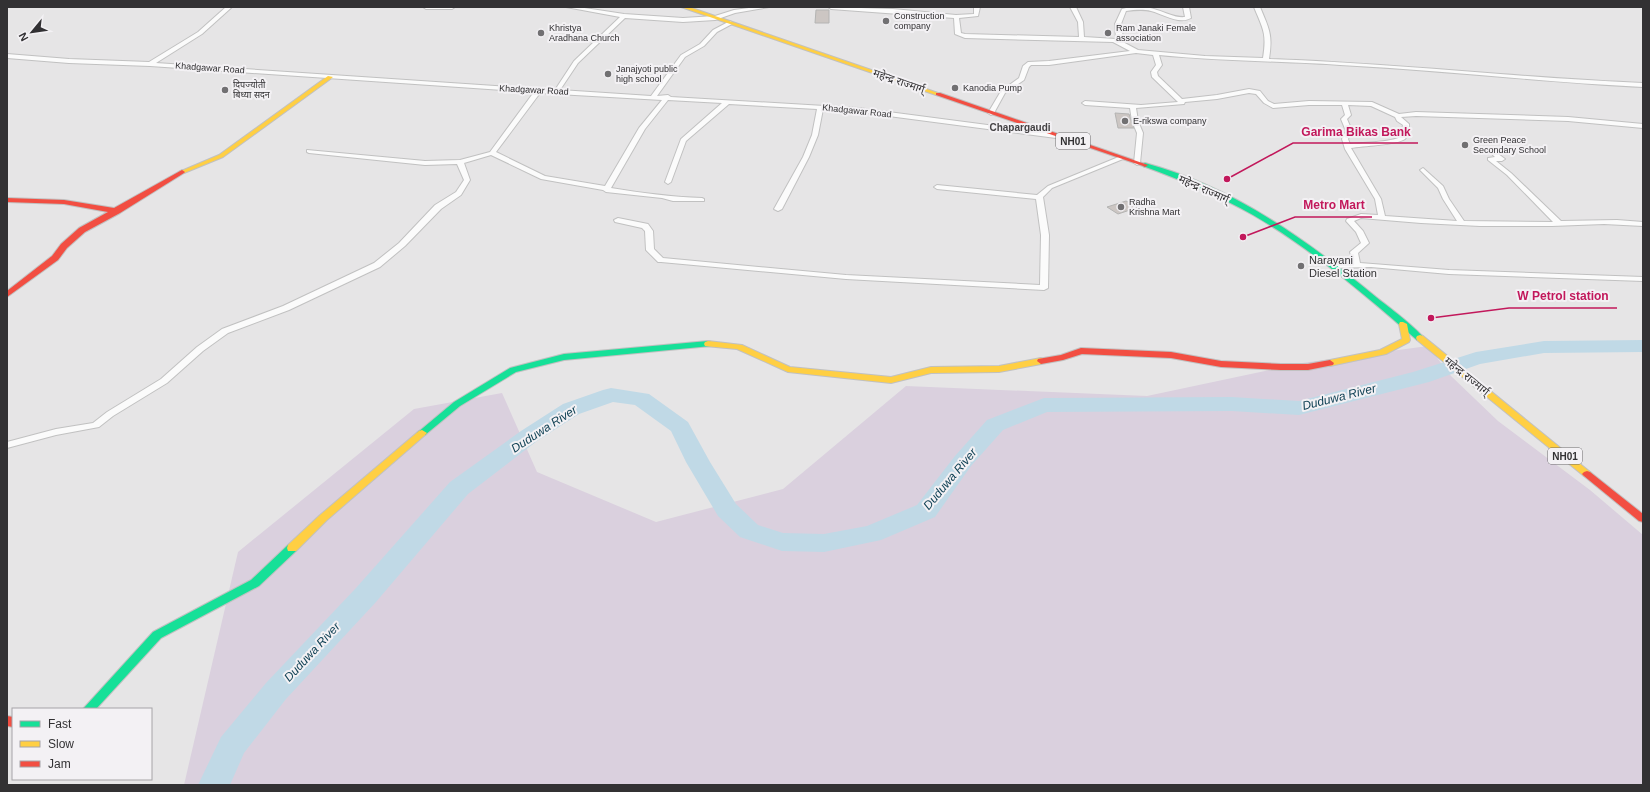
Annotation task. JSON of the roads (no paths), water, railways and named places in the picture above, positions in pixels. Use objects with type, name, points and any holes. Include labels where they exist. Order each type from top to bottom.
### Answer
[{"type":"main road","name":"महेन्द्र राज्मार्ग्","points":[[684,7],[1137,163],[1200,186],[1257,214],[1334,266],[1426,343],[1643,519]]},
{"type":"main road","points":[[7,295],[55,258],[64,246],[82,230],[117,211],[176,175],[221,156],[330,77]]},
{"type":"main road","points":[[7,200],[64,202],[117,211]]},
{"type":"main road","points":[[90,708],[157,635],[255,583],[323,518],[390,459],[457,404],[513,370],[564,357],[706,344],[739,347],[788,369],[891,380],[931,370],[999,369],[1063,357],[1081,351],[1171,355],[1221,364],[1308,366],[1383,352],[1406,340],[1404,324]]},
{"type":"street","points":[[150,64],[200,33],[229,7]]},
{"type":"street","points":[[426,7],[452,7]]},
{"type":"street","points":[[569,7],[624,16],[683,20],[715,18],[734,12],[766,7]]},
{"type":"street","points":[[831,7],[880,8],[956,17],[976,15],[977,7]]},
{"type":"street","points":[[1073,7],[1080,18],[1082,32],[1081,38]]},
{"type":"street","points":[[1118,41],[1120,38],[1118,24],[1124,10],[1149,9],[1174,18],[1188,18],[1186,7]]},
{"type":"street","points":[[1257,7],[1260,16],[1265,23],[1269,45],[1266,59]]},
{"type":"street","points":[[557,91],[576,62],[624,16]]},
{"type":"street","points":[[956,17],[958,34],[962,35],[1081,38],[1118,41],[1134,52]]},
{"type":"street","points":[[654,96],[683,56],[702,45],[715,31],[730,23]]},
{"type":"street","points":[[991,113],[1003,92],[1022,78],[1026,66],[1030,63],[1049,63],[1134,52],[1204,58],[1266,59],[1476,73],[1575,82],[1643,85]]},
{"type":"street","points":[[1155,53],[1159,65],[1154,72],[1155,77],[1181,101]]},
{"type":"street","name":"Khadgawar Road","points":[[7,57],[150,64],[538,91],[654,96],[820,107],[858,110],[1059,136]]},
{"type":"street","points":[[309,151],[425,163],[460,162],[492,153],[538,91]]},
{"type":"street","points":[[1085,103],[1133,106],[1177,104],[1182,103],[1181,101],[1217,97],[1249,91],[1258,92],[1266,102],[1273,106],[1309,103],[1372,104],[1398,116],[1431,115],[1568,119],[1643,126]]},
{"type":"street","points":[[606,190],[642,128],[668,97]]},
{"type":"street","points":[[668,182],[683,140],[728,101]]},
{"type":"street","points":[[1344,103],[1348,115],[1344,119],[1349,131],[1346,139],[1348,149],[1378,200],[1382,218]]},
{"type":"street","points":[[1133,106],[1135,121],[1140,133],[1137,163]]},
{"type":"street","points":[[778,209],[806,157],[815,135],[820,107]]},
{"type":"street","points":[[1348,146],[1372,144],[1402,138],[1405,134],[1406,124],[1399,120],[1398,116]]},
{"type":"street","points":[[1493,152],[1502,159],[1490,159],[1509,174],[1559,223]]},
{"type":"street","points":[[492,153],[543,178],[606,190],[702,200]]},
{"type":"street","points":[[1039,197],[1050,186],[1121,158]]},
{"type":"street","points":[[7,445],[56,432],[96,425],[110,414],[164,381],[200,349],[225,331],[286,308],[383,262],[400,249],[414,231],[439,206],[461,192],[467,180],[460,162]]},
{"type":"street","points":[[1423,170],[1441,187],[1446,199],[1461,222]]},
{"type":"street","points":[[937,187],[1039,197]]},
{"type":"street","points":[[618,220],[645,226],[649,231],[650,250],[661,260],[846,277],[1044,288],[1045,235],[1039,197]]},
{"type":"street","points":[[1357,265],[1354,252],[1365,243],[1359,231],[1350,221],[1355,217],[1369,216],[1461,222],[1538,224],[1603,222],[1643,224]]},
{"type":"street","points":[[1334,266],[1357,265],[1517,275],[1643,279]]},
{"type":"waterway","name":"Duduwa River","points":[[214,785],[232,746],[276,691],[366,595],[459,488],[529,436],[571,409],[611,395],[641,399],[680,427],[698,462],[727,510],[749,531],[782,542],[824,543],[872,534],[926,511],[963,461],[995,425],[1044,405],[1232,404],[1299,408],[1421,377],[1476,358],[1544,347],[1643,346]]},
{"type":"place","name":"Construction company","points":[[886,21]]},
{"type":"place","name":"Khristya Aradhana Church","points":[[541,33]]},
{"type":"place","name":"Ram Janaki Female association","points":[[1108,33]]},
{"type":"place","name":"Janajyoti public high school","points":[[608,74]]},
{"type":"place","name":"Kanodia Pump","points":[[955,88]]},
{"type":"place","name":"दिपज्योती बिध्या सदन","points":[[225,90]]},
{"type":"place","name":"E-rikswa company","points":[[1125,121]]},
{"type":"place","name":"Green Peace Secondary School","points":[[1465,145]]},
{"type":"place","name":"Garima Bikas Bank","points":[[1227,179]]},
{"type":"place","name":"Radha Krishna Mart","points":[[1121,207]]},
{"type":"place","name":"Metro Mart","points":[[1243,237]]},
{"type":"place","name":"Narayani Diesel Station","points":[[1301,266]]},
{"type":"place","name":"W Petrol station","points":[[1431,318]]},
{"type":"district","name":"Chapargaudi","points":[[1020,127]]}]
